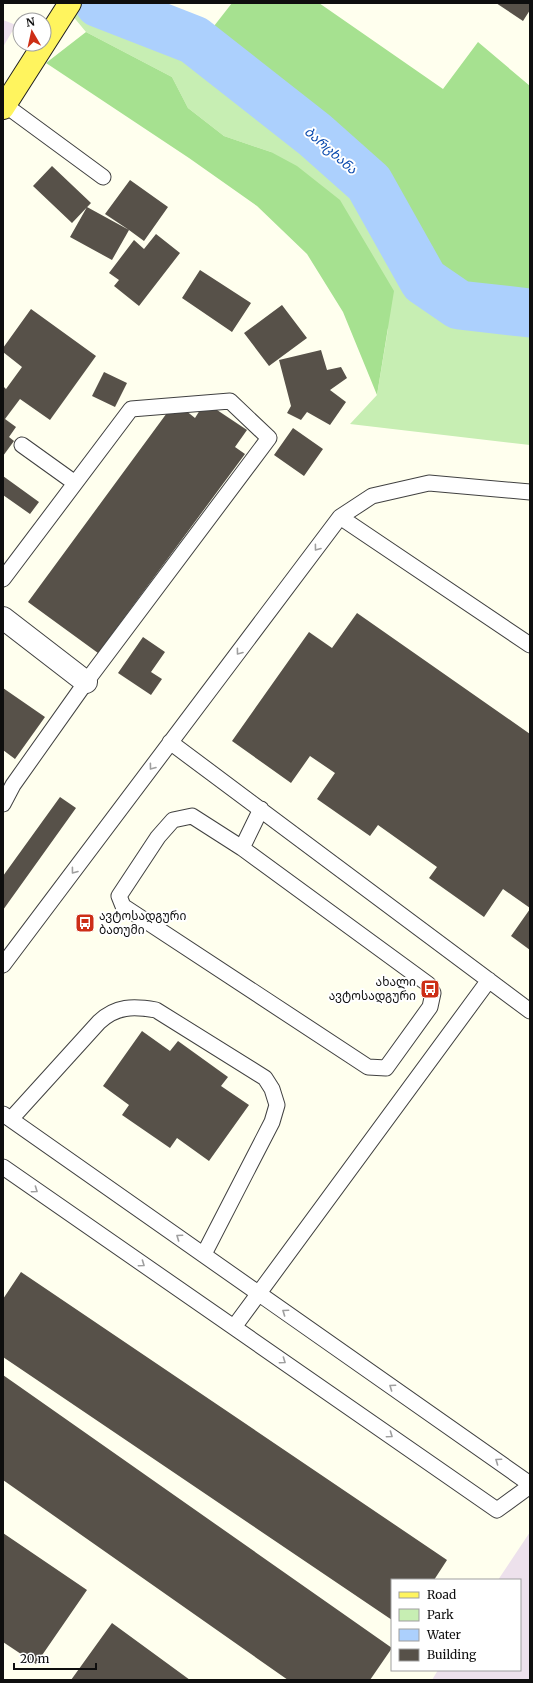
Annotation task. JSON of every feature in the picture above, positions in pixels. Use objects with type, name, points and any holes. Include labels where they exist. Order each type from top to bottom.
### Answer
[{"type":"main road","points":[[4,107],[70,3]]},
{"type":"street","points":[[3,618],[86,682]]},
{"type":"lane","points":[[4,107],[103,177]]},
{"type":"lane","points":[[3,579],[131,408],[230,401],[269,438],[86,682],[8,781],[3,804]]},
{"type":"lane","points":[[22,445],[75,483]]},
{"type":"lane","points":[[3,964],[340,517],[372,496],[429,483],[523,491],[530,501]]},
{"type":"lane","points":[[340,517],[530,645]]},
{"type":"lane","points":[[170,742],[530,1011]]},
{"type":"lane","points":[[242,848],[261,810]]},
{"type":"lane","points":[[192,816],[242,848],[428,984],[433,993],[430,1007],[386,1068],[368,1067],[123,906],[120,896],[158,837],[173,820],[192,816]]},
{"type":"lane","points":[[234,1327],[489,980]]},
{"type":"lane","points":[[3,1168],[498,1510],[530,1485],[7,1116],[98,1022],[108,1014],[121,1009],[137,1007],[156,1010],[265,1078],[272,1089],[277,1105],[272,1122],[204,1254]]},
{"type":"shaded area","points":[[3,20],[12,23],[12,32],[3,47]]},
{"type":"shaded area","points":[[530,1532],[530,1680],[432,1680],[437,1671],[521,1671],[521,1579],[499,1579]]},
{"type":"green space","points":[[62,3],[68,3],[146,38],[240,91],[253,87],[315,135],[369,183],[424,281],[518,312],[530,313],[530,445],[350,424],[377,395],[388,329],[271,152],[224,136],[188,108],[172,77],[86,32]]},
{"type":"green space","points":[[232,3],[319,3],[443,89],[478,42],[530,86],[530,313],[459,305],[424,281],[369,183],[315,135],[253,87],[261,77],[207,35]]},
{"type":"green space","points":[[86,32],[172,77],[188,108],[224,136],[271,152],[297,166],[340,200],[394,291],[377,395],[343,312],[307,254],[257,206],[189,158],[46,63]]},
{"type":"water","points":[[68,3],[151,3],[207,35],[261,77],[253,87],[240,91],[146,38]]},
{"type":"building","points":[[496,3],[530,3],[530,10],[523,21]]},
{"type":"building","points":[[52,166],[91,203],[72,223],[33,186]]},
{"type":"building","points":[[130,180],[168,207],[144,241],[105,214]]},
{"type":"building","points":[[87,207],[129,230],[112,260],[70,237]]},
{"type":"building","points":[[156,234],[180,253],[139,306],[114,286],[119,280],[109,273],[134,240],[144,249]]},
{"type":"building","points":[[200,270],[251,303],[232,332],[182,298]]},
{"type":"building","points":[[282,305],[307,338],[269,366],[244,333]]},
{"type":"building","points":[[31,309],[96,356],[50,420],[20,399],[5,419],[16,427],[9,437],[14,441],[3,456],[3,386],[6,389],[22,367],[3,352],[3,348]]},
{"type":"building","points":[[321,350],[327,370],[341,367],[347,378],[330,390],[346,402],[330,425],[307,412],[301,420],[287,413],[291,406],[279,360]]},
{"type":"building","points":[[104,372],[127,383],[115,407],[92,396]]},
{"type":"building","points":[[175,402],[195,418],[205,402],[247,430],[235,447],[245,454],[98,653],[28,602]]},
{"type":"building","points":[[293,428],[323,449],[304,476],[274,455]]},
{"type":"building","points":[[3,476],[39,502],[30,514],[3,495]]},
{"type":"building","points":[[357,613],[530,734],[530,908],[503,889],[484,917],[429,878],[437,867],[378,825],[370,836],[317,799],[335,773],[310,756],[291,783],[232,741],[309,632],[332,648]]},
{"type":"building","points":[[143,637],[165,652],[151,672],[162,679],[151,695],[118,673]]},
{"type":"building","points":[[3,688],[45,717],[15,759],[3,750]]},
{"type":"building","points":[[60,797],[76,808],[3,910],[3,876]]},
{"type":"building","points":[[530,909],[530,950],[511,936]]},
{"type":"building","points":[[142,1031],[170,1051],[178,1041],[228,1077],[221,1086],[249,1105],[209,1161],[177,1138],[170,1148],[122,1115],[129,1105],[103,1086]]},
{"type":"building","points":[[21,1272],[447,1560],[435,1579],[391,1579],[391,1619],[3,1357],[3,1299]]},
{"type":"building","points":[[3,1375],[391,1647],[391,1649],[370,1680],[288,1680],[3,1480]]},
{"type":"building","points":[[3,1533],[87,1590],[36,1664],[3,1642]]},
{"type":"building","points":[[112,1623],[190,1680],[71,1680]]},
{"type":"waterway","name":"ბარცხანა","points":[[99,3],[194,40],[315,135],[369,183],[424,281],[459,305],[530,313]]},
{"type":"place","name":"ავტოსადგური ბათუმი","points":[[85,923]]},
{"type":"place","name":"ახალი ავტოსადგური","points":[[430,989]]}]
